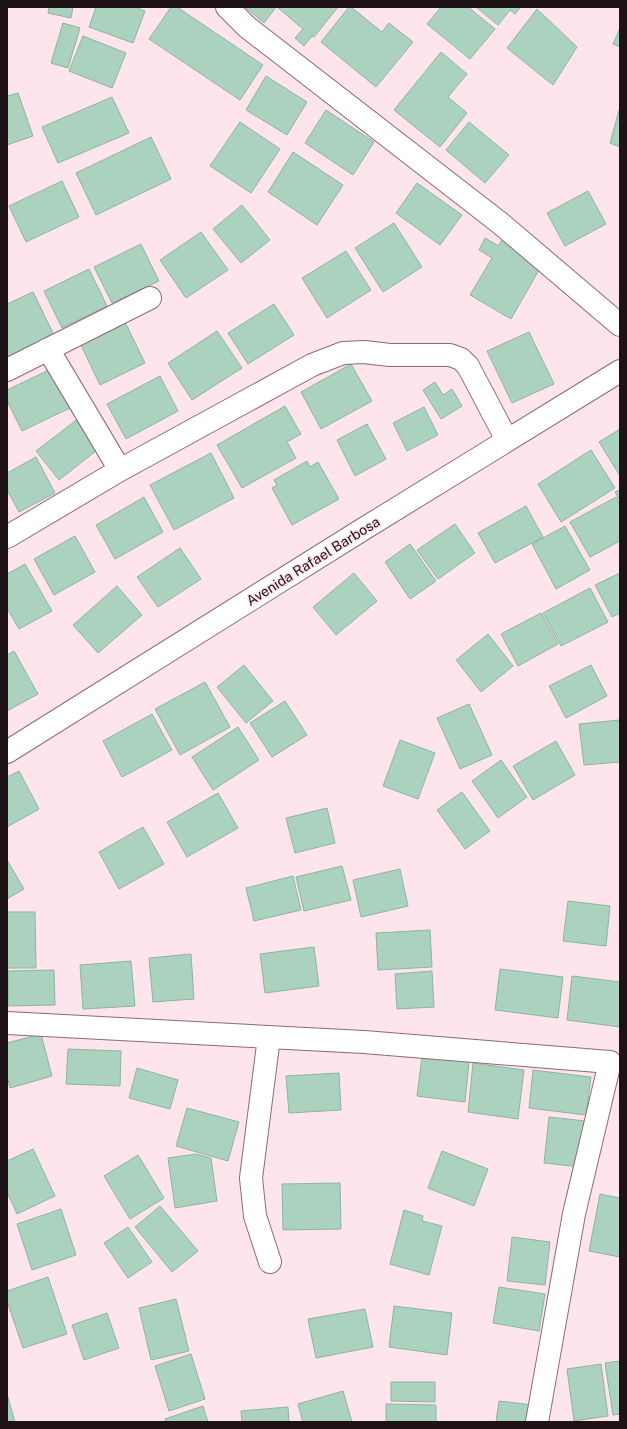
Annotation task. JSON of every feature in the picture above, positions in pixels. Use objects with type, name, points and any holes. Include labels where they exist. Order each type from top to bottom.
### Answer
[{"type":"street","points":[[227,7],[247,27],[500,223],[620,325]]},
{"type":"street","points":[[7,370],[150,298]]},
{"type":"street","points":[[48,349],[120,470]]},
{"type":"street","points":[[7,538],[120,470],[312,365],[343,353],[364,352],[390,355],[450,355],[461,359],[468,366],[507,440]]},
{"type":"street","name":"Avenida Rafael Barbosa","points":[[7,752],[365,528],[620,371]]},
{"type":"street","points":[[7,1023],[364,1042],[615,1064],[574,1214],[537,1422]]},
{"type":"street","points":[[269,1037],[251,1178],[255,1216],[270,1262]]},
{"type":"building","points":[[49,7],[73,7],[71,18],[48,13]]},
{"type":"building","points":[[96,7],[135,7],[145,11],[133,43],[89,27]]},
{"type":"building","points":[[171,7],[177,7],[263,65],[240,100],[149,39]]},
{"type":"building","points":[[245,7],[276,7],[264,23]]},
{"type":"building","points":[[277,7],[338,7],[314,37],[312,36],[304,46],[295,38],[303,29]]},
{"type":"building","points":[[349,7],[351,7],[382,32],[389,23],[413,42],[376,87],[321,42]]},
{"type":"building","points":[[441,7],[468,7],[495,29],[470,59],[427,24]]},
{"type":"building","points":[[476,7],[521,7],[515,14],[510,10],[498,25]]},
{"type":"building","points":[[537,9],[577,47],[553,85],[507,48]]},
{"type":"building","points":[[63,23],[80,28],[68,68],[51,63]]},
{"type":"building","points":[[620,28],[620,47],[613,44]]},
{"type":"building","points":[[83,36],[126,53],[112,88],[69,71]]},
{"type":"building","points":[[441,52],[467,74],[448,97],[467,113],[440,147],[394,110]]},
{"type":"building","points":[[266,76],[307,102],[287,135],[246,110]]},
{"type":"building","points":[[18,93],[33,136],[7,145],[7,96]]},
{"type":"building","points":[[112,97],[129,133],[58,163],[42,127]]},
{"type":"building","points":[[620,107],[620,147],[610,143]]},
{"type":"building","points":[[326,110],[374,142],[353,175],[305,143]]},
{"type":"building","points":[[240,122],[280,149],[251,193],[210,166]]},
{"type":"building","points":[[469,122],[509,155],[485,183],[446,150]]},
{"type":"building","points":[[151,137],[171,179],[96,215],[76,173]]},
{"type":"building","points":[[293,152],[343,185],[317,225],[268,192]]},
{"type":"building","points":[[62,181],[79,217],[26,242],[9,206]]},
{"type":"building","points":[[417,183],[462,215],[440,245],[396,213]]},
{"type":"building","points":[[588,191],[606,224],[565,246],[547,213]]},
{"type":"building","points":[[242,205],[270,240],[241,263],[213,229]]},
{"type":"building","points":[[394,223],[422,267],[383,292],[355,248]]},
{"type":"building","points":[[201,232],[228,270],[186,298],[160,260]]},
{"type":"building","points":[[485,238],[499,246],[502,239],[543,263],[511,319],[470,295],[492,258],[479,250]]},
{"type":"building","points":[[141,244],[159,281],[112,303],[94,267]]},
{"type":"building","points":[[346,251],[371,290],[327,318],[302,278]]},
{"type":"building","points":[[89,269],[107,306],[62,328],[44,291]]},
{"type":"building","points":[[33,292],[55,337],[7,360],[7,304]]},
{"type":"building","points":[[274,304],[294,335],[248,364],[228,333]]},
{"type":"building","points":[[124,320],[145,363],[100,385],[79,341]]},
{"type":"building","points":[[217,331],[242,368],[192,400],[168,363]]},
{"type":"building","points":[[529,332],[554,384],[512,403],[487,351]]},
{"type":"building","points":[[351,364],[372,401],[321,429],[301,392]]},
{"type":"building","points":[[53,368],[72,407],[22,431],[7,401],[7,390]]},
{"type":"building","points":[[160,376],[178,411],[126,439],[107,404]]},
{"type":"building","points":[[435,382],[443,395],[452,389],[462,406],[441,419],[423,390]]},
{"type":"building","points":[[285,406],[301,434],[287,442],[296,458],[242,488],[217,445]]},
{"type":"building","points":[[424,407],[438,435],[407,451],[393,423]]},
{"type":"building","points":[[79,418],[101,447],[59,480],[36,451]]},
{"type":"building","points":[[367,424],[386,459],[355,476],[337,440]]},
{"type":"building","points":[[620,429],[620,476],[599,442]]},
{"type":"building","points":[[591,450],[615,488],[561,522],[538,484]]},
{"type":"building","points":[[211,453],[234,498],[174,530],[150,485]]},
{"type":"building","points":[[36,457],[55,493],[19,512],[7,490],[7,473]]},
{"type":"building","points":[[307,461],[310,467],[318,462],[339,499],[292,525],[272,488],[277,485],[274,480]]},
{"type":"building","points":[[620,490],[620,501],[615,492]]},
{"type":"building","points":[[144,497],[163,532],[115,559],[96,525]]},
{"type":"building","points":[[616,497],[620,505],[620,541],[590,557],[570,522]]},
{"type":"building","points":[[526,506],[543,537],[495,563],[478,533]]},
{"type":"building","points":[[455,524],[475,553],[438,579],[417,550]]},
{"type":"building","points":[[565,526],[590,570],[556,589],[532,544]]},
{"type":"building","points":[[75,536],[95,572],[54,595],[34,559]]},
{"type":"building","points":[[410,544],[436,581],[410,599],[385,562]]},
{"type":"building","points":[[180,548],[201,579],[158,607],[137,577]]},
{"type":"building","points":[[25,564],[52,611],[19,629],[7,608],[7,574]]},
{"type":"building","points":[[354,573],[377,601],[336,635],[313,607]]},
{"type":"building","points":[[620,573],[620,613],[612,617],[595,585]]},
{"type":"building","points":[[117,586],[142,615],[98,653],[73,625]]},
{"type":"building","points":[[590,588],[608,622],[561,646],[543,613]]},
{"type":"building","points":[[541,613],[558,644],[518,666],[501,634]]},
{"type":"building","points":[[488,634],[513,666],[481,692],[456,660]]},
{"type":"building","points":[[14,651],[38,694],[7,711],[7,655]]},
{"type":"building","points":[[244,665],[273,701],[246,723],[217,687]]},
{"type":"building","points":[[591,665],[607,696],[566,718],[549,686]]},
{"type":"building","points":[[205,682],[230,727],[180,755],[155,709]]},
{"type":"building","points":[[285,701],[307,735],[272,757],[250,723]]},
{"type":"building","points":[[469,704],[492,755],[460,769],[437,718]]},
{"type":"building","points":[[152,714],[172,750],[122,777],[103,741]]},
{"type":"building","points":[[620,720],[620,762],[584,765],[579,724]]},
{"type":"building","points":[[238,727],[259,760],[213,790],[192,757]]},
{"type":"building","points":[[400,740],[435,753],[418,799],[383,786]]},
{"type":"building","points":[[556,741],[575,775],[533,800],[513,766]]},
{"type":"building","points":[[501,760],[527,797],[498,818],[472,781]]},
{"type":"building","points":[[19,771],[39,809],[7,827],[7,777]]},
{"type":"building","points":[[462,792],[490,831],[465,849],[437,810]]},
{"type":"building","points":[[218,793],[238,828],[187,857],[167,822]]},
{"type":"building","points":[[327,808],[335,843],[295,853],[286,818]]},
{"type":"building","points":[[143,827],[164,864],[119,889],[99,852]]},
{"type":"building","points":[[7,860],[24,889],[7,899]]},
{"type":"building","points":[[342,866],[351,900],[304,911],[296,877]]},
{"type":"building","points":[[400,869],[408,906],[361,917],[353,880]]},
{"type":"building","points":[[293,876],[301,910],[254,921],[246,888]]},
{"type":"building","points":[[568,901],[610,906],[606,946],[563,941]]},
{"type":"building","points":[[7,912],[35,912],[36,968],[7,968]]},
{"type":"building","points":[[430,930],[432,967],[378,970],[376,933]]},
{"type":"building","points":[[314,947],[319,986],[265,993],[260,954]]},
{"type":"building","points":[[191,954],[194,999],[153,1002],[149,958]]},
{"type":"building","points":[[131,961],[135,1006],[83,1009],[80,965]]},
{"type":"building","points":[[500,969],[563,977],[558,1018],[495,1010]]},
{"type":"building","points":[[54,970],[55,1005],[8,1006],[8,971]]},
{"type":"building","points":[[432,971],[434,1007],[397,1009],[395,974]]},
{"type":"building","points":[[572,976],[620,982],[620,1027],[567,1020]]},
{"type":"building","points":[[41,1034],[52,1076],[10,1088],[7,1076],[7,1043]]},
{"type":"building","points":[[68,1049],[121,1051],[120,1086],[66,1084]]},
{"type":"building","points":[[422,1056],[469,1062],[465,1102],[417,1096]]},
{"type":"building","points":[[473,1063],[524,1070],[518,1119],[468,1112]]},
{"type":"building","points":[[137,1068],[178,1080],[170,1109],[129,1098]]},
{"type":"building","points":[[533,1070],[591,1077],[586,1115],[529,1108]]},
{"type":"building","points":[[339,1073],[341,1110],[289,1113],[286,1076]]},
{"type":"building","points":[[187,1108],[239,1122],[228,1161],[176,1146]]},
{"type":"building","points":[[549,1117],[585,1121],[580,1167],[544,1163]]},
{"type":"building","points":[[33,1149],[55,1196],[17,1214],[7,1192],[7,1161]]},
{"type":"building","points":[[442,1151],[488,1169],[474,1206],[428,1188]]},
{"type":"building","points":[[196,1154],[211,1158],[217,1201],[175,1208],[168,1158]]},
{"type":"building","points":[[138,1155],[164,1198],[130,1219],[104,1176]]},
{"type":"building","points":[[340,1183],[341,1229],[283,1230],[282,1184]]},
{"type":"building","points":[[600,1194],[620,1198],[620,1257],[589,1251]]},
{"type":"building","points":[[160,1206],[198,1251],[172,1272],[135,1227]]},
{"type":"building","points":[[61,1209],[76,1255],[32,1270],[17,1224]]},
{"type":"building","points":[[404,1210],[423,1216],[422,1221],[442,1226],[429,1275],[390,1264]]},
{"type":"building","points":[[128,1227],[152,1262],[128,1278],[104,1243]]},
{"type":"building","points":[[512,1237],[550,1242],[545,1285],[507,1281]]},
{"type":"building","points":[[48,1277],[67,1334],[23,1348],[7,1301],[7,1291]]},
{"type":"building","points":[[499,1287],[545,1294],[539,1331],[493,1323]]},
{"type":"building","points":[[176,1299],[189,1351],[151,1360],[139,1308]]},
{"type":"building","points":[[394,1306],[452,1313],[447,1355],[389,1347]]},
{"type":"building","points":[[365,1309],[373,1347],[316,1358],[308,1319]]},
{"type":"building","points":[[107,1313],[119,1348],[84,1360],[72,1325]]},
{"type":"building","points":[[191,1354],[205,1399],[169,1411],[155,1366]]},
{"type":"building","points":[[620,1361],[620,1414],[613,1415],[605,1363]]},
{"type":"building","points":[[601,1364],[608,1416],[574,1421],[567,1369]]},
{"type":"building","points":[[391,1382],[435,1382],[435,1402],[391,1401]]},
{"type":"building","points":[[343,1391],[352,1422],[303,1422],[298,1404]]},
{"type":"building","points":[[7,1394],[15,1422],[7,1422]]},
{"type":"building","points":[[499,1401],[533,1405],[531,1422],[496,1422]]},
{"type":"building","points":[[386,1404],[436,1405],[436,1422],[386,1422]]},
{"type":"building","points":[[203,1406],[208,1422],[166,1422],[165,1419]]},
{"type":"building","points":[[288,1407],[289,1422],[242,1422],[241,1411]]}]
